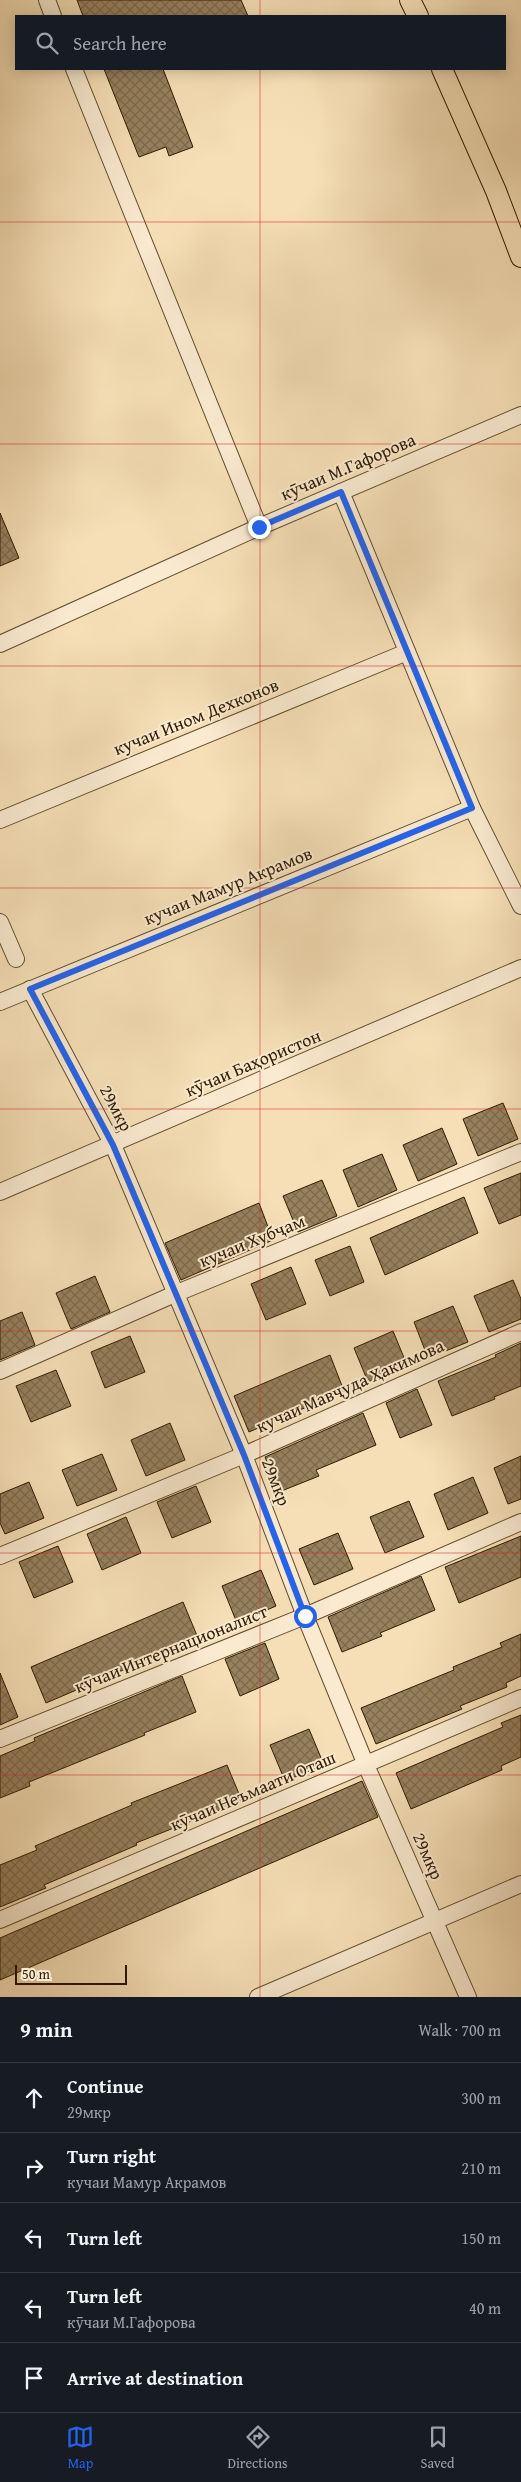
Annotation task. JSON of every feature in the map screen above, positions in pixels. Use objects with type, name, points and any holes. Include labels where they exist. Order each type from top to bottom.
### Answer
[{"type":"main road","points":[[410,0],[418,15]]},
{"type":"main road","points":[[442,70],[496,191],[521,257]]},
{"type":"street","points":[[47,0],[53,15]]},
{"type":"street","points":[[74,70],[259,527]]},
{"type":"street","name":"кӯчаи М.Гафорова","points":[[1,640],[521,415]]},
{"type":"street","points":[[341,492],[472,808],[521,906]]},
{"type":"street","name":"кучаи Ином Дехконов","points":[[0,820],[407,652]]},
{"type":"street","name":"кучаи Мамур Акрамов","points":[[0,1002],[472,808]]},
{"type":"street","points":[[0,922],[16,959]]},
{"type":"street","name":"кӯчаи Баҳористон","points":[[0,1192],[521,968]]},
{"type":"street","name":"29мкр","points":[[30,989],[113,1145],[244,1455],[305,1616],[366,1766],[468,1997]]},
{"type":"street","name":"кучаи Хубҷам","points":[[0,1371],[177,1293],[521,1152]]},
{"type":"street","name":"кучаи Мавҷуда Ҳакимова","points":[[0,1556],[244,1455],[521,1332]]},
{"type":"street","name":"кӯчаи Интернационалист","points":[[0,1740],[305,1616],[521,1522]]},
{"type":"street","name":"кӯчаи Неъмаати Оташ","points":[[0,1920],[366,1766],[521,1698]]},
{"type":"street","points":[[258,1997],[521,1884]]},
{"type":"building","points":[[77,0],[241,0],[248,15],[83,15]]},
{"type":"building","points":[[104,70],[163,70],[193,147],[169,156],[166,147],[139,157]]},
{"type":"building","points":[[0,513],[19,558],[0,566]]},
{"type":"building","points":[[503,1103],[518,1139],[478,1156],[463,1119]]},
{"type":"building","points":[[442,1128],[457,1164],[418,1181],[403,1145]]},
{"type":"building","points":[[382,1154],[397,1190],[358,1207],[343,1170]]},
{"type":"building","points":[[521,1173],[521,1215],[499,1224],[484,1188]]},
{"type":"building","points":[[322,1180],[337,1216],[298,1232],[283,1196]]},
{"type":"building","points":[[464,1197],[478,1233],[385,1275],[370,1238]]},
{"type":"building","points":[[259,1203],[273,1240],[181,1280],[165,1243]]},
{"type":"building","points":[[350,1246],[364,1282],[330,1296],[315,1260]]},
{"type":"building","points":[[291,1267],[306,1304],[266,1320],[251,1284]]},
{"type":"building","points":[[95,1276],[110,1312],[71,1329],[56,1293]]},
{"type":"building","points":[[513,1280],[521,1299],[521,1319],[489,1332],[474,1296]]},
{"type":"building","points":[[453,1306],[468,1342],[428,1358],[414,1322]]},
{"type":"building","points":[[22,1312],[35,1345],[0,1360],[0,1321]]},
{"type":"building","points":[[393,1331],[407,1365],[368,1382],[354,1348]]},
{"type":"building","points":[[130,1336],[145,1372],[105,1388],[91,1352]]},
{"type":"building","points":[[521,1343],[521,1386],[494,1397],[495,1399],[452,1416],[438,1381],[496,1357],[495,1355]]},
{"type":"building","points":[[330,1355],[344,1391],[249,1432],[234,1396]]},
{"type":"building","points":[[56,1370],[71,1406],[31,1422],[16,1386]]},
{"type":"building","points":[[417,1389],[432,1425],[400,1438],[386,1403]]},
{"type":"building","points":[[363,1413],[376,1445],[316,1470],[319,1476],[279,1492],[265,1457]]},
{"type":"building","points":[[170,1423],[185,1460],[146,1476],[131,1440]]},
{"type":"building","points":[[102,1454],[117,1490],[77,1506],[62,1470]]},
{"type":"building","points":[[521,1456],[521,1499],[508,1504],[494,1468]]},
{"type":"building","points":[[473,1477],[488,1513],[448,1530],[434,1494]]},
{"type":"building","points":[[29,1482],[44,1518],[5,1534],[0,1523],[0,1494]]},
{"type":"building","points":[[196,1486],[211,1522],[172,1538],[157,1502]]},
{"type":"building","points":[[409,1501],[424,1537],[385,1553],[370,1517]]},
{"type":"building","points":[[126,1517],[141,1553],[102,1570],[87,1534]]},
{"type":"building","points":[[338,1533],[353,1569],[314,1585],[299,1549]]},
{"type":"building","points":[[521,1536],[521,1577],[459,1603],[445,1567]]},
{"type":"building","points":[[58,1546],[73,1582],[34,1598],[19,1562]]},
{"type":"building","points":[[261,1570],[276,1606],[237,1623],[222,1586]]},
{"type":"building","points":[[421,1576],[435,1610],[380,1633],[382,1636],[342,1652],[328,1617]]},
{"type":"building","points":[[183,1602],[198,1638],[46,1703],[31,1667]]},
{"type":"building","points":[[521,1634],[521,1676],[506,1683],[507,1687],[460,1706],[462,1709],[376,1744],[361,1708],[454,1670],[453,1667],[502,1647],[500,1643]]},
{"type":"building","points":[[265,1643],[279,1679],[240,1696],[225,1659]]},
{"type":"building","points":[[0,1673],[18,1717],[0,1725]]},
{"type":"building","points":[[182,1676],[196,1712],[29,1782],[30,1786],[0,1798],[0,1756],[35,1741],[34,1738]]},
{"type":"building","points":[[521,1715],[521,1757],[501,1766],[502,1770],[411,1809],[396,1773],[503,1727],[501,1723]]},
{"type":"building","points":[[309,1729],[324,1765],[285,1781],[270,1745]]},
{"type":"building","points":[[227,1765],[242,1801],[136,1843],[137,1845],[44,1885],[46,1888],[0,1907],[0,1865],[37,1850],[35,1846],[132,1805],[131,1803]]},
{"type":"building","points":[[362,1781],[378,1817],[0,1980],[0,1938]]},
{"type":"route","points":[[259,527],[341,492],[472,808],[30,989],[113,1145],[244,1455],[305,1616]]}]
